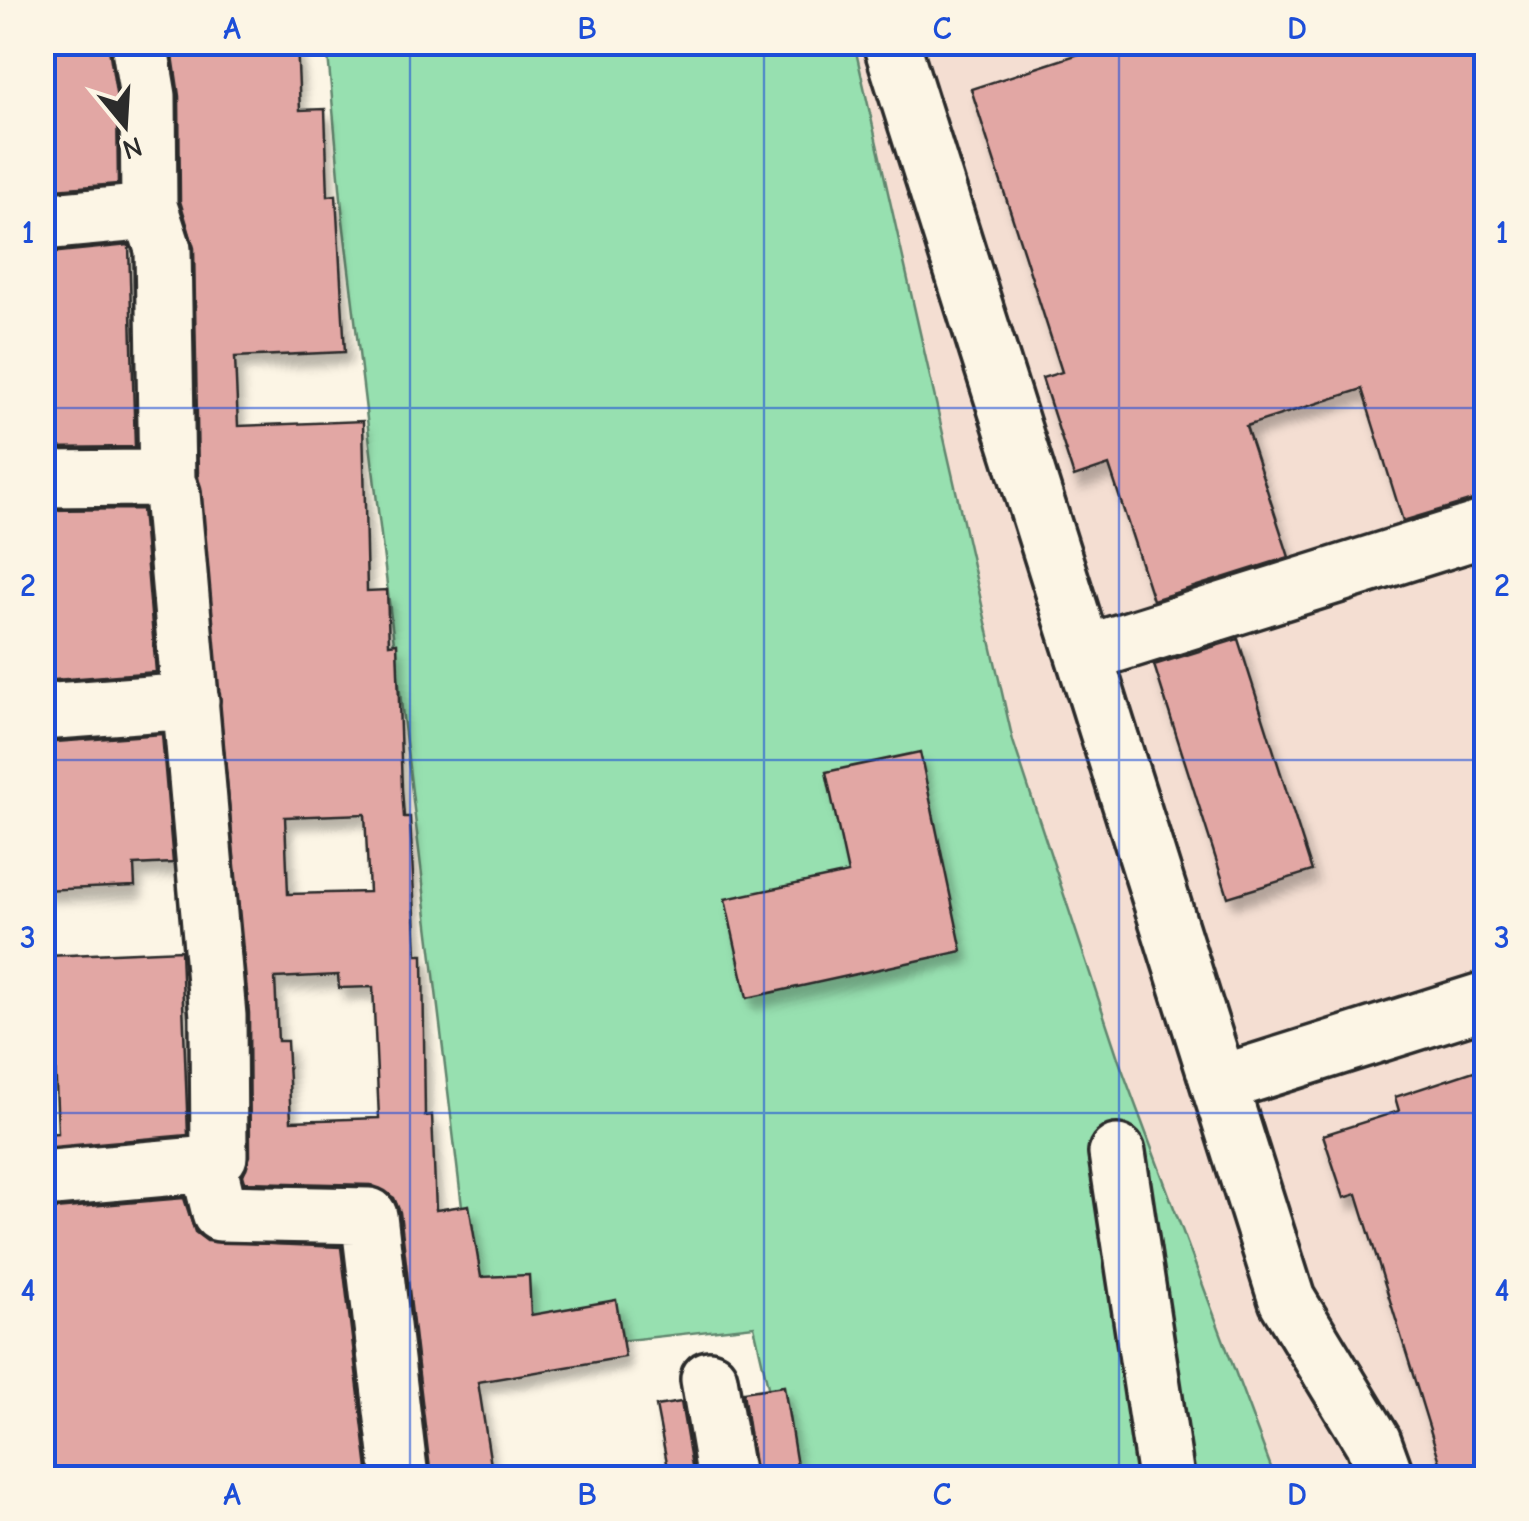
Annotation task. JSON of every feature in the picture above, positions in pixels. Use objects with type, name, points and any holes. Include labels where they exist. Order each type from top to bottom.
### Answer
[{"type":"street","points":[[42,1179],[208,1164],[218,1156],[218,1016],[172,494],[167,482],[162,249],[148,206],[148,96],[139,42]]},
{"type":"street","points":[[891,42],[1286,1300],[1373,1442],[1386,1478]]},
{"type":"street","points":[[42,222],[139,213],[148,206]]},
{"type":"street","points":[[42,479],[167,482]]},
{"type":"street","points":[[1084,654],[1486,528]]},
{"type":"street","points":[[42,712],[191,701]]},
{"type":"street","points":[[1220,1084],[1486,1000]]},
{"type":"street","points":[[1117,1154],[1166,1478]]},
{"type":"street","points":[[208,1164],[220,1213],[369,1216],[400,1478]]},
{"type":"street","points":[[709,1379],[726,1478]]},
{"type":"shaded area","points":[[854,43],[1486,43],[1486,1478],[1275,1478],[1119,1061],[1013,741]]},
{"type":"green space","points":[[327,43],[854,43],[1013,741],[1119,1061],[1275,1478],[789,1478],[754,1326],[480,1356],[343,220]]},
{"type":"building","points":[[42,42],[108,42],[117,99],[118,184],[55,189],[51,82],[42,82]]},
{"type":"building","points":[[171,42],[297,42],[300,110],[325,109],[328,196],[336,195],[345,352],[235,357],[238,426],[363,421],[367,591],[387,590],[389,644],[397,643],[402,789],[404,817],[410,817],[417,955],[423,955],[425,1116],[432,1115],[436,1210],[469,1205],[481,1277],[529,1275],[531,1315],[616,1300],[625,1357],[478,1382],[493,1478],[431,1478],[400,1212],[394,1198],[371,1185],[245,1182],[243,1175],[250,1156],[249,1013],[198,476],[194,248],[180,201],[179,96]],"holes":[[[365,814],[369,892],[288,894],[285,817]],[[338,975],[339,988],[373,987],[379,1118],[291,1121],[287,1041],[278,1041],[275,978]]]},
{"type":"building","points":[[1116,42],[1486,42],[1486,496],[1403,521],[1362,389],[1246,426],[1289,557],[1153,600],[1109,465],[1074,477],[1042,378],[1062,372],[971,89]]},
{"type":"building","points":[[129,245],[135,447],[42,448],[42,319],[52,319],[49,253]]},
{"type":"building","points":[[142,509],[156,672],[42,681],[42,510]]},
{"type":"building","points":[[1238,639],[1312,871],[1228,897],[1154,665]]},
{"type":"building","points":[[162,734],[173,863],[134,865],[135,886],[42,890],[42,743]]},
{"type":"building","points":[[920,752],[962,951],[747,998],[725,899],[848,873],[826,772]]},
{"type":"building","points":[[181,950],[188,1135],[42,1148],[42,1134],[58,1133],[55,1058],[42,1058],[42,1000],[49,1000],[47,956]]},
{"type":"building","points":[[1486,1067],[1486,1478],[1445,1478],[1357,1194],[1344,1198],[1323,1135],[1399,1111],[1395,1097]]},
{"type":"building","points":[[184,1198],[195,1232],[207,1241],[341,1247],[369,1478],[70,1478],[70,1470],[42,1471],[42,1210]]},
{"type":"building","points":[[784,1386],[799,1478],[756,1478],[743,1392]]},
{"type":"building","points":[[681,1402],[694,1478],[670,1478],[656,1406]]}]
